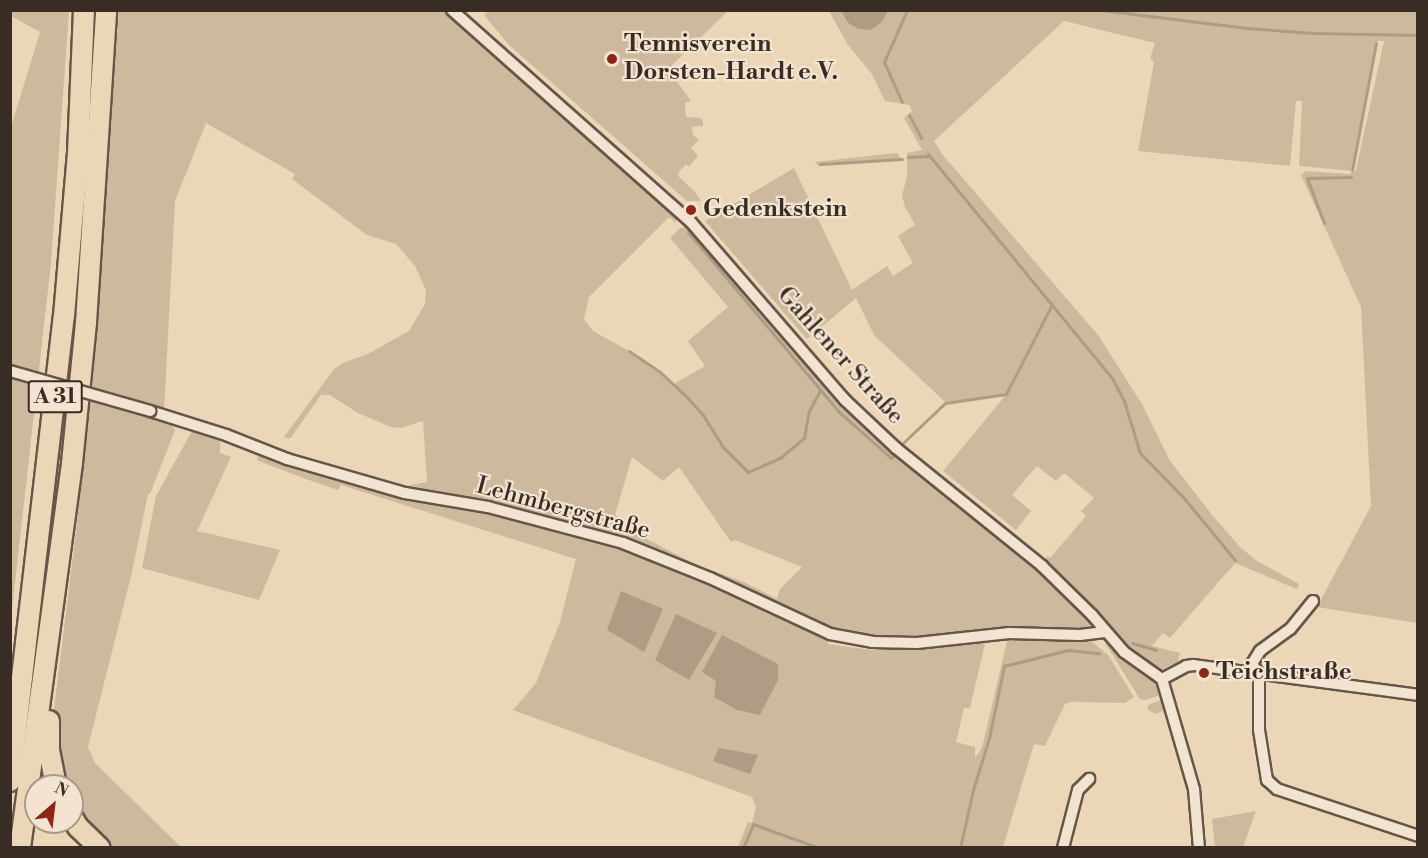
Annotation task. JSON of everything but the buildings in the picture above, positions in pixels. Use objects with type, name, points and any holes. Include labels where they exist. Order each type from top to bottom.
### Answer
[{"type":"highway","name":"A 31","points":[[10,782],[64,316],[78,153],[84,10]]},
{"type":"highway","name":"A 31","points":[[20,848],[60,560],[86,323],[106,10]]},
{"type":"highway","points":[[54,774],[49,750],[49,725],[59,627],[60,560]]},
{"type":"highway","points":[[84,833],[100,848]]},
{"type":"street","name":"Gahlener Straße","points":[[452,10],[690,221],[845,400],[896,448],[1042,566],[1092,615],[1124,652],[1162,679]]},
{"type":"street","name":"Lehmbergstraße","points":[[10,371],[150,411],[226,435],[287,459],[405,493],[488,507],[623,543],[710,578],[830,634],[873,642],[917,643],[1009,633],[1080,635],[1105,632]]},
{"type":"street","points":[[1313,601],[1290,629],[1260,651],[1252,664],[1259,674],[1259,730],[1264,768],[1270,785],[1418,836]]},
{"type":"street","points":[[1199,848],[1194,789],[1162,679],[1186,666],[1194,665],[1418,695]]},
{"type":"street","points":[[1063,848],[1078,790],[1089,779]]},
{"type":"shaded area","points":[[489,10],[728,11],[668,69],[691,101],[685,103],[686,117],[700,118],[703,121],[703,126],[692,127],[693,135],[699,140],[691,148],[698,155],[689,167],[686,164],[678,173],[701,201],[687,201],[509,45],[484,15]]},
{"type":"shaded area","points":[[888,10],[1417,11],[1417,623],[1317,607],[1371,506],[1361,307],[1301,175],[1306,171],[1349,174],[1356,170],[1384,41],[1378,41],[1353,171],[1299,166],[1302,101],[1296,101],[1290,166],[1138,151],[1154,62],[1150,59],[1155,43],[1064,21],[934,141],[942,154],[1098,335],[1142,404],[1170,461],[1213,516],[1240,547],[1257,561],[1299,584],[1297,589],[1235,563],[1170,638],[1163,633],[1152,646],[1180,653],[1178,662],[1160,670],[1124,645],[1093,607],[1043,562],[1048,556],[1050,558],[1086,516],[1081,511],[1094,498],[1064,473],[1056,481],[1037,466],[1012,495],[1031,511],[1016,530],[943,471],[1005,396],[945,402],[874,335],[856,298],[807,339],[705,221],[794,168],[852,290],[887,266],[893,276],[913,263],[898,236],[915,225],[905,207],[902,195],[907,177],[907,153],[922,150],[904,118],[912,111],[909,105],[885,101],[872,74],[848,45],[829,11],[841,11],[848,23],[871,30],[882,22]]},
{"type":"shaded area","points":[[11,11],[69,11],[51,263],[11,618],[11,127],[40,32],[11,16]]},
{"type":"shaded area","points":[[119,11],[445,11],[677,216],[676,223],[669,217],[589,297],[584,319],[593,331],[638,356],[674,384],[705,366],[688,341],[728,307],[670,238],[680,228],[690,227],[850,413],[878,439],[1044,575],[1090,621],[1089,627],[1087,630],[884,639],[833,630],[601,532],[539,516],[401,487],[427,482],[423,421],[401,428],[391,427],[358,413],[330,395],[321,395],[290,439],[284,437],[334,369],[343,363],[368,354],[409,331],[425,304],[426,290],[415,266],[396,244],[367,235],[292,179],[295,174],[206,123],[175,201],[164,412],[224,428],[220,430],[89,390]],"holes":[[[632,457],[663,481],[679,467],[731,542],[735,540],[802,567],[780,589],[777,599],[744,582],[699,566],[629,530],[623,519],[615,515]]]},
{"type":"shaded area","points":[[841,11],[888,11],[882,22],[871,30],[859,29],[848,23]]},
{"type":"shaded area","points":[[897,153],[902,160],[819,166],[815,162]]},
{"type":"shaded area","points":[[89,398],[150,416],[155,421],[171,425],[175,430],[150,494],[148,494],[132,572],[88,747],[95,763],[181,847],[110,847],[84,821],[84,774],[60,774],[53,717],[76,532]]},
{"type":"shaded area","points":[[192,431],[220,440],[220,453],[231,457],[197,531],[280,550],[259,600],[142,568],[156,496]]},
{"type":"shaded area","points":[[260,453],[609,542],[672,566],[830,636],[828,644],[871,650],[986,639],[970,708],[964,708],[956,742],[975,747],[975,758],[982,748],[1008,637],[1089,639],[1108,655],[1134,697],[1125,703],[1072,702],[1065,704],[1045,746],[1034,744],[1003,847],[738,847],[748,822],[752,823],[756,807],[752,797],[513,710],[536,683],[560,622],[576,559],[341,485],[338,490],[259,461],[257,459]]},
{"type":"shaded area","points":[[621,591],[663,609],[644,652],[607,630]]},
{"type":"shaded area","points":[[676,614],[717,633],[689,680],[655,660]]},
{"type":"shaded area","points":[[722,635],[778,664],[778,680],[760,715],[737,710],[714,697],[716,681],[702,672]]},
{"type":"shaded area","points":[[1105,643],[1152,678],[1161,695],[1145,700],[1140,699]]},
{"type":"shaded area","points":[[1163,699],[1166,709],[1156,714],[1148,710],[1148,705]]},
{"type":"shaded area","points":[[719,748],[758,755],[750,774],[713,761]]},
{"type":"shaded area","points":[[1256,811],[1243,847],[1215,847],[1212,819]]},
{"type":"waterway","points":[[902,102],[884,62],[907,10]]},
{"type":"waterway","points":[[1101,10],[1247,28],[1313,33],[1418,35]]},
{"type":"waterway","points":[[1352,170],[1376,43]]},
{"type":"waterway","points":[[909,115],[921,138]]},
{"type":"waterway","points":[[928,154],[1112,378],[1124,401],[1140,453],[1183,497],[1235,560]]},
{"type":"waterway","points":[[908,157],[929,156]]},
{"type":"waterway","points":[[820,164],[902,159]]},
{"type":"waterway","points":[[1324,223],[1307,178],[1351,177]]},
{"type":"waterway","points":[[688,232],[838,411],[891,458],[893,456]]},
{"type":"waterway","points":[[903,443],[945,403],[1006,394],[1052,304]]},
{"type":"waterway","points":[[629,351],[659,371],[685,395],[703,415],[722,446],[748,472],[780,458],[804,438],[809,411],[820,390]]},
{"type":"waterway","points":[[1132,643],[1156,650]]},
{"type":"waterway","points":[[960,848],[973,790],[989,738],[1004,666],[1068,650],[1099,653]]},
{"type":"waterway","points":[[743,848],[753,824],[819,848]]},
{"type":"place","name":"Tennisverein Dorsten-Hardt e.V.","points":[[612,59]]},
{"type":"place","name":"Gedenkstein","points":[[691,210]]},
{"type":"place","name":"Teichstraße","points":[[1204,673]]}]
